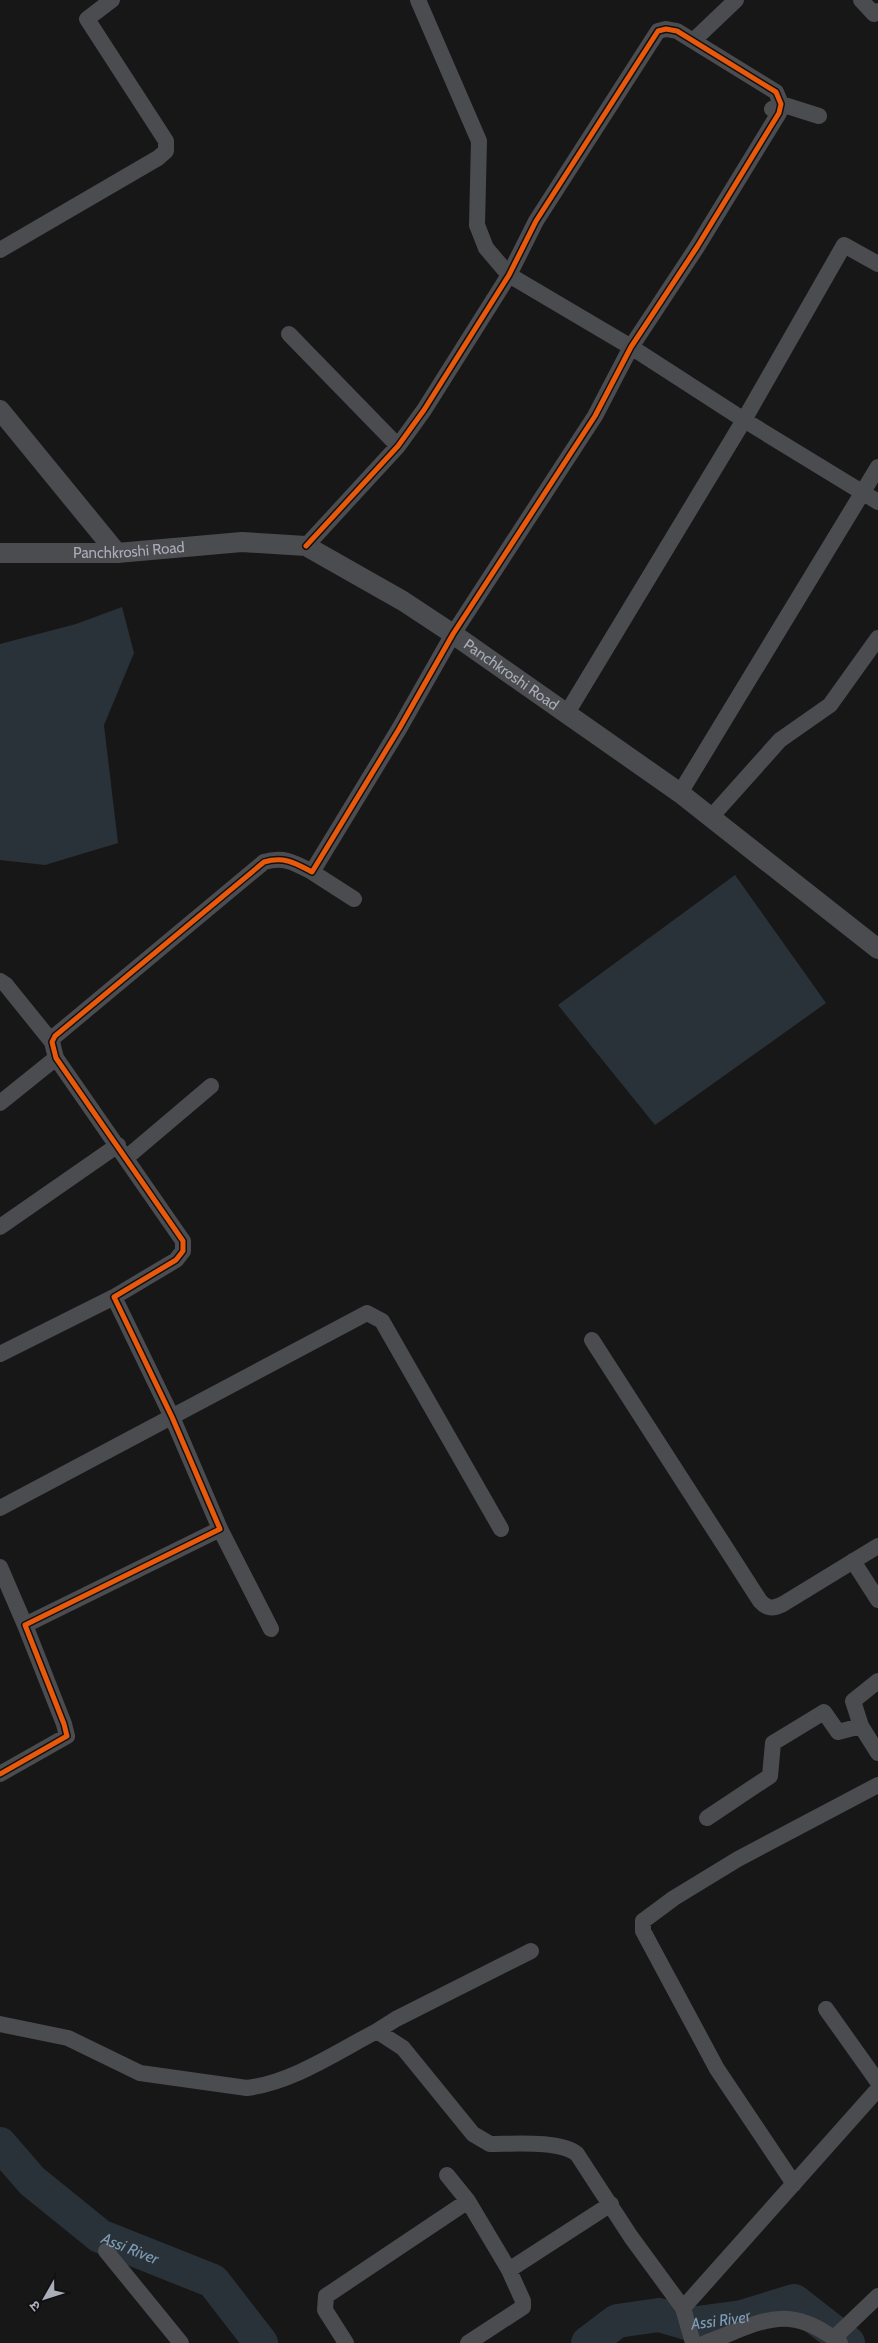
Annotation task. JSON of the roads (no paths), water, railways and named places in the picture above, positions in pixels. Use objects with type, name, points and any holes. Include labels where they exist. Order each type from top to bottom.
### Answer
[{"type":"street","points":[[0,250],[158,158],[166,151],[166,141],[87,19],[112,0]]},
{"type":"street","points":[[418,0],[479,141],[477,225],[480,237],[486,248],[509,274],[631,347],[744,420],[878,502]]},
{"type":"street","points":[[693,41],[736,0]]},
{"type":"street","points":[[861,0],[877,15]]},
{"type":"street","points":[[306,546],[398,446],[424,410],[509,274],[536,221],[658,31],[666,29],[677,31],[776,92],[776,106],[779,113],[697,247],[631,347],[594,416],[453,634],[399,729],[312,872]]},
{"type":"street","points":[[776,106],[819,116]]},
{"type":"street","points":[[567,713],[744,420],[844,246],[878,264]]},
{"type":"street","points":[[289,334],[398,446]]},
{"type":"street","points":[[0,410],[117,553]]},
{"type":"street","points":[[680,793],[878,467]]},
{"type":"street","name":"Panchkroshi Road","points":[[0,553],[117,553],[242,542],[306,546],[403,601],[567,713],[712,816],[878,948]]},
{"type":"street","points":[[712,816],[780,740],[830,706],[878,638]]},
{"type":"street","points":[[0,1103],[54,1050],[55,1036],[264,862],[276,858],[287,859],[312,872],[354,900]]},
{"type":"street","points":[[0,981],[6,985],[54,1050],[183,1240],[183,1251],[176,1260],[114,1296],[0,1354]]},
{"type":"street","points":[[0,1227],[122,1151],[211,1086]]},
{"type":"street","points":[[114,1296],[172,1418],[220,1529],[271,1629]]},
{"type":"street","points":[[0,1508],[172,1418],[362,1314],[372,1314],[382,1321],[501,1528]]},
{"type":"street","points":[[592,1340],[763,1604],[775,1608],[783,1604],[878,1546]]},
{"type":"street","points":[[25,1625],[220,1529]]},
{"type":"street","points":[[853,1561],[878,1600]]},
{"type":"street","points":[[0,1567],[25,1625],[67,1736],[0,1774]]},
{"type":"street","points":[[878,1682],[853,1701],[861,1726],[878,1752]]},
{"type":"street","points":[[707,1818],[770,1776],[773,1743],[824,1712],[838,1732],[861,1726]]},
{"type":"street","points":[[794,2184],[717,2069],[643,1931],[643,1922],[674,1898],[738,1859],[878,1785]]},
{"type":"street","points":[[0,2024],[68,2038],[140,2074],[246,2088],[261,2086],[292,2076],[396,2019],[530,1951]]},
{"type":"street","points":[[684,2312],[794,2184],[878,2082],[826,2009]]},
{"type":"street","points":[[376,2031],[403,2048],[473,2134],[482,2140],[490,2144],[557,2146],[572,2150],[684,2312],[691,2338]]},
{"type":"street","points":[[447,2175],[468,2201],[509,2270],[523,2301],[523,2307],[468,2343]]},
{"type":"street","points":[[346,2343],[325,2310],[326,2296],[468,2201]]},
{"type":"street","points":[[509,2270],[611,2204]]},
{"type":"street","points":[[106,2251],[181,2343]]},
{"type":"street","points":[[705,2343],[761,2322],[791,2317],[838,2338],[878,2296]]},
{"type":"waterway","name":"Assi River","points":[[0,2144],[32,2181],[100,2236],[213,2281],[261,2343]]},
{"type":"waterway","name":"Assi River","points":[[588,2343],[617,2321],[659,2315],[690,2324],[742,2317],[794,2301],[848,2343]]}]
